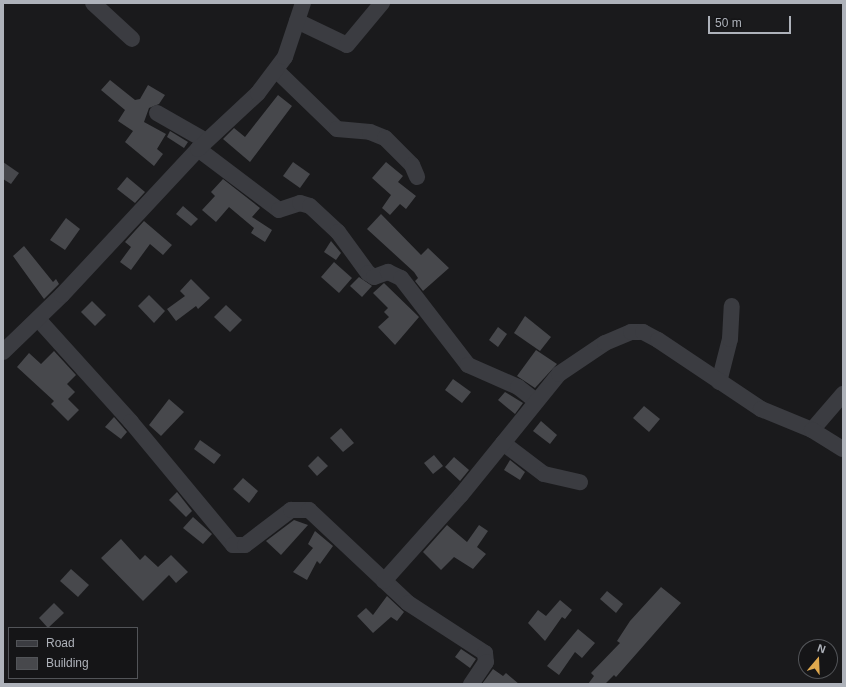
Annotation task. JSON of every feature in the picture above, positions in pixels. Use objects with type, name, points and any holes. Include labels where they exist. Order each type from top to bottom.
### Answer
[{"type":"street","points":[[93,3],[132,39]]},
{"type":"street","points":[[3,352],[38,319],[202,145],[277,71],[303,3]]},
{"type":"street","points":[[297,21],[347,46],[382,3]]},
{"type":"street","points":[[277,71],[337,129],[370,132],[385,138],[412,165],[417,178]]},
{"type":"street","points":[[157,113],[202,145],[279,210],[300,203],[310,206],[338,232],[368,273],[374,277],[388,272],[401,278],[468,365],[518,388],[536,401]]},
{"type":"street","points":[[719,382],[730,338],[732,306]]},
{"type":"street","points":[[38,319],[131,422],[233,545],[245,545],[291,510],[303,508],[408,603],[485,654],[486,662],[471,684]]},
{"type":"street","points":[[384,581],[503,443],[559,374],[580,357],[631,332],[642,332],[658,340],[761,409],[812,430],[843,449]]},
{"type":"street","points":[[812,430],[843,394]]},
{"type":"street","points":[[503,443],[544,474],[580,482]]},
{"type":"building","points":[[110,80],[135,100],[140,99],[148,85],[165,95],[159,104],[149,108],[144,122],[166,134],[157,149],[163,154],[154,166],[125,142],[133,131],[118,121],[125,110],[101,90]]},
{"type":"building","points":[[278,95],[292,106],[250,162],[223,139],[234,128],[245,137]]},
{"type":"building","points":[[170,131],[188,142],[184,148],[167,137]]},
{"type":"building","points":[[3,162],[19,173],[11,184],[3,179]]},
{"type":"building","points":[[293,162],[310,174],[300,188],[283,176]]},
{"type":"building","points":[[386,162],[403,176],[398,182],[416,196],[406,209],[400,204],[390,215],[382,208],[391,195],[372,178]]},
{"type":"building","points":[[127,177],[145,192],[135,203],[117,189]]},
{"type":"building","points":[[223,179],[260,208],[252,217],[272,230],[265,242],[251,233],[254,228],[229,207],[216,222],[202,210],[215,196],[211,192]]},
{"type":"building","points":[[183,206],[198,219],[191,226],[176,214]]},
{"type":"building","points":[[381,214],[421,255],[428,248],[449,268],[423,291],[415,281],[418,278],[414,272],[367,229]]},
{"type":"building","points":[[66,218],[80,229],[65,250],[50,240]]},
{"type":"building","points":[[144,221],[172,245],[163,255],[150,244],[131,270],[120,262],[131,247],[125,242]]},
{"type":"building","points":[[331,241],[341,253],[336,260],[324,252]]},
{"type":"building","points":[[24,246],[53,282],[56,279],[59,284],[44,299],[13,256]]},
{"type":"building","points":[[334,262],[352,278],[339,293],[321,277]]},
{"type":"building","points":[[359,277],[372,286],[362,297],[350,286]]},
{"type":"building","points":[[191,279],[210,298],[198,309],[196,306],[176,321],[167,309],[185,296],[180,291]]},
{"type":"building","points":[[384,283],[419,317],[395,345],[378,327],[389,317],[384,312],[388,308],[373,293]]},
{"type":"building","points":[[149,295],[165,311],[154,323],[138,306]]},
{"type":"building","points":[[92,301],[106,315],[95,326],[81,312]]},
{"type":"building","points":[[226,305],[242,320],[230,332],[214,317]]},
{"type":"building","points":[[525,316],[551,337],[540,351],[514,333]]},
{"type":"building","points":[[498,327],[507,334],[498,347],[489,340]]},
{"type":"building","points":[[536,350],[557,364],[535,388],[517,376]]},
{"type":"building","points":[[54,351],[76,375],[67,384],[75,392],[68,399],[79,410],[68,421],[51,404],[54,401],[17,367],[29,353],[41,364]]},
{"type":"building","points":[[453,379],[471,392],[462,403],[445,390]]},
{"type":"building","points":[[505,392],[523,403],[515,414],[498,400]]},
{"type":"building","points":[[169,399],[184,412],[161,436],[149,425]]},
{"type":"building","points":[[644,406],[660,419],[649,432],[633,418]]},
{"type":"building","points":[[114,417],[127,432],[121,439],[105,427]]},
{"type":"building","points":[[541,421],[557,435],[550,444],[533,431]]},
{"type":"building","points":[[341,428],[354,443],[343,452],[330,438]]},
{"type":"building","points":[[200,440],[221,455],[214,464],[194,449]]},
{"type":"building","points":[[434,455],[443,466],[433,474],[424,463]]},
{"type":"building","points":[[318,456],[328,466],[317,476],[308,466]]},
{"type":"building","points":[[454,457],[469,470],[460,481],[445,467]]},
{"type":"building","points":[[510,460],[525,472],[520,480],[504,470]]},
{"type":"building","points":[[243,478],[258,491],[249,503],[233,489]]},
{"type":"building","points":[[177,492],[192,511],[186,517],[169,500]]},
{"type":"building","points":[[193,517],[212,534],[203,544],[183,528]]},
{"type":"building","points":[[294,520],[308,525],[281,555],[266,541]]},
{"type":"building","points":[[447,525],[467,542],[479,525],[488,531],[477,547],[486,554],[473,569],[454,557],[441,570],[423,552]]},
{"type":"building","points":[[315,531],[333,546],[320,564],[317,561],[307,580],[293,572],[313,548],[308,544]]},
{"type":"building","points":[[121,539],[140,560],[145,555],[158,567],[171,555],[188,572],[176,583],[169,575],[143,601],[101,558]]},
{"type":"building","points":[[71,569],[89,585],[78,597],[60,581]]},
{"type":"building","points":[[661,587],[681,603],[616,677],[614,675],[605,684],[588,684],[594,676],[591,673],[620,643],[617,641],[630,621]]},
{"type":"building","points":[[607,591],[623,604],[616,613],[600,599]]},
{"type":"building","points":[[387,596],[404,612],[397,621],[391,617],[373,633],[357,616],[366,608],[373,615]]},
{"type":"building","points":[[560,600],[572,610],[565,619],[562,617],[545,641],[528,623],[538,610],[546,616]]},
{"type":"building","points":[[54,603],[64,613],[49,627],[47,627],[39,618]]},
{"type":"building","points":[[578,629],[595,643],[582,658],[575,652],[559,675],[547,666]]},
{"type":"building","points":[[461,649],[476,659],[470,668],[455,657]]},
{"type":"building","points":[[493,669],[503,676],[506,673],[519,684],[482,684]]}]
